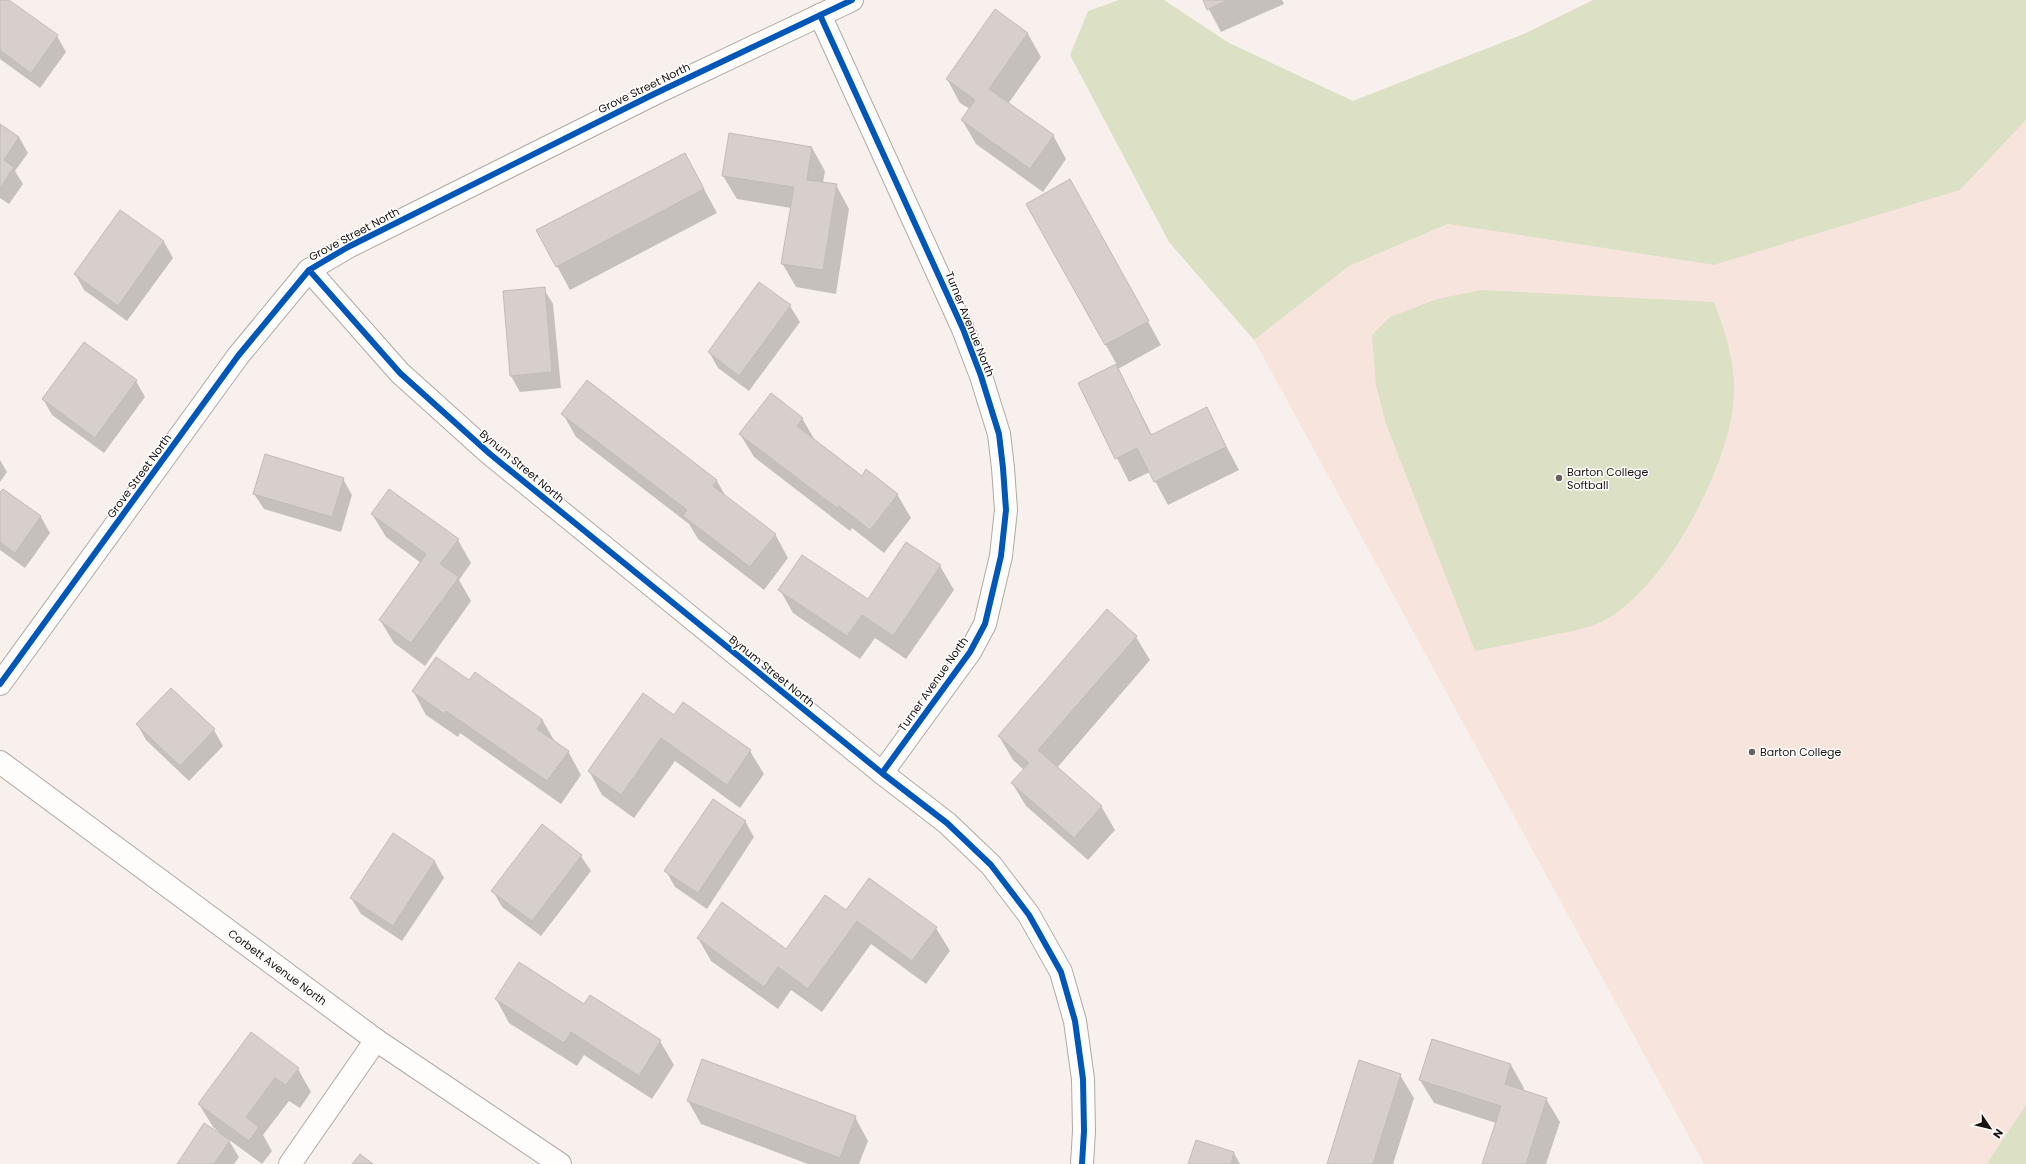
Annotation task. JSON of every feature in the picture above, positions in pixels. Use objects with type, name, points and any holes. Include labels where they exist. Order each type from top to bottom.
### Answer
[{"type":"street","name":"Grove Street North","points":[[0,684],[238,356],[308,270],[348,247],[654,94],[852,0]]},
{"type":"street","name":"Turner Avenue North","points":[[820,15],[963,329],[981,376],[999,434],[1003,468],[1006,510],[1001,556],[985,624],[970,652],[882,773]]},
{"type":"street","name":"Bynum Street North","points":[[308,270],[400,373],[490,454],[882,773],[947,823],[991,865],[1029,915],[1061,972],[1076,1021],[1083,1079],[1084,1131],[1082,1164]]},
{"type":"street","name":"Corbett Avenue North","points":[[0,762],[376,1040],[560,1164]]},
{"type":"street","points":[[290,1164],[376,1040]]},
{"type":"shaded area","name":"Barton College","points":[[2026,120],[2026,1164],[1704,1164],[1254,340],[1349,266],[1449,224],[1714,265],[1960,190]]},
{"type":"green space","points":[[1119,0],[1164,0],[1229,43],[1353,101],[1526,33],[1593,0],[2026,0],[2026,120],[1960,190],[1714,265],[1448,224],[1349,266],[1254,340],[1169,242],[1070,55],[1088,11]]},
{"type":"green space","name":"Barton College Softball","points":[[1481,290],[1714,302],[1727,341],[1733,367],[1734,394],[1733,408],[1727,435],[1718,464],[1705,495],[1689,526],[1670,555],[1650,581],[1629,603],[1607,619],[1587,627],[1475,651],[1386,424],[1376,385],[1372,335],[1390,317],[1437,299]]},
{"type":"green space","points":[[2026,1105],[2026,1164],[1990,1164],[1988,1162]]},
{"type":"building","points":[[0,0],[9,0],[58,35],[31,73],[0,50]]},
{"type":"building","points":[[1203,0],[1228,0],[1207,10]]},
{"type":"building","points":[[995,9],[1028,33],[989,89],[1054,135],[1030,169],[961,120],[975,100],[946,79]]},
{"type":"building","points":[[0,124],[19,137],[4,160],[14,167],[0,188]]},
{"type":"building","points":[[729,133],[812,147],[807,180],[837,184],[823,270],[781,264],[794,187],[722,176]]},
{"type":"building","points":[[685,153],[704,189],[556,267],[536,230]]},
{"type":"building","points":[[1070,179],[1149,321],[1105,345],[1026,204]]},
{"type":"building","points":[[120,210],[164,241],[118,306],[74,274]]},
{"type":"building","points":[[759,282],[791,305],[739,376],[708,352]]},
{"type":"building","points":[[545,287],[552,372],[510,376],[503,291]]},
{"type":"building","points":[[84,342],[137,380],[95,438],[42,399]]},
{"type":"building","points":[[1116,364],[1151,435],[1207,407],[1226,447],[1154,482],[1137,448],[1115,459],[1078,383]]},
{"type":"building","points":[[587,380],[717,480],[713,486],[776,534],[750,567],[683,516],[687,510],[561,414]]},
{"type":"building","points":[[771,393],[803,418],[797,426],[862,476],[866,469],[898,494],[870,530],[839,506],[837,508],[739,434]]},
{"type":"building","points":[[265,454],[344,478],[332,517],[253,494]]},
{"type":"building","points":[[3,489],[41,516],[15,553],[0,542],[0,492]]},
{"type":"building","points":[[389,489],[459,539],[440,564],[459,577],[411,643],[379,620],[426,554],[371,514]]},
{"type":"building","points":[[906,542],[941,565],[893,636],[862,615],[847,636],[778,590],[802,555],[868,599]]},
{"type":"building","points":[[1107,609],[1137,636],[1038,750],[1102,806],[1074,838],[1011,783],[1029,763],[998,736]]},
{"type":"building","points":[[436,657],[469,680],[475,672],[543,720],[537,729],[569,751],[547,781],[446,711],[444,714],[412,691]]},
{"type":"building","points":[[171,688],[215,729],[180,766],[136,724]]},
{"type":"building","points":[[643,693],[674,715],[683,702],[751,750],[727,785],[661,738],[621,795],[588,771]]},
{"type":"building","points":[[713,799],[746,821],[698,893],[664,871]]},
{"type":"building","points":[[542,824],[582,855],[532,921],[491,891]]},
{"type":"building","points":[[393,833],[435,861],[393,926],[350,898]]},
{"type":"building","points":[[869,878],[937,927],[912,961],[857,921],[808,989],[778,967],[764,987],[697,938],[722,902],[786,949],[825,895],[846,910]]},
{"type":"building","points":[[519,962],[584,1004],[590,995],[661,1040],[639,1076],[571,1032],[564,1043],[495,999]]},
{"type":"building","points":[[251,1032],[299,1068],[286,1085],[275,1078],[246,1117],[259,1127],[249,1141],[198,1104]]},
{"type":"building","points":[[1432,1039],[1511,1064],[1505,1084],[1547,1098],[1526,1164],[1482,1164],[1501,1106],[1419,1080]]},
{"type":"building","points":[[702,1059],[856,1116],[840,1158],[687,1101]]},
{"type":"building","points":[[1359,1060],[1401,1074],[1373,1164],[1327,1164]]},
{"type":"building","points":[[204,1123],[230,1140],[214,1164],[177,1164]]},
{"type":"building","points":[[1196,1140],[1234,1152],[1231,1164],[1188,1164]]},
{"type":"building","points":[[360,1154],[373,1164],[352,1164]]},
{"type":"cycle path","points":[[0,684],[238,356],[309,270],[348,247],[654,94],[852,0]]},
{"type":"cycle path","points":[[820,15],[963,329],[981,376],[999,434],[1003,468],[1006,510],[1001,556],[985,624],[970,652],[882,773]]},
{"type":"cycle path","points":[[309,270],[400,373],[490,454],[882,773],[947,823],[991,865],[1029,915],[1061,972],[1075,1021],[1083,1079],[1084,1131],[1082,1164]]},
{"type":"place","name":"Barton College Softball","points":[[1559,478]]},
{"type":"place","name":"Barton College","points":[[1752,752]]}]
